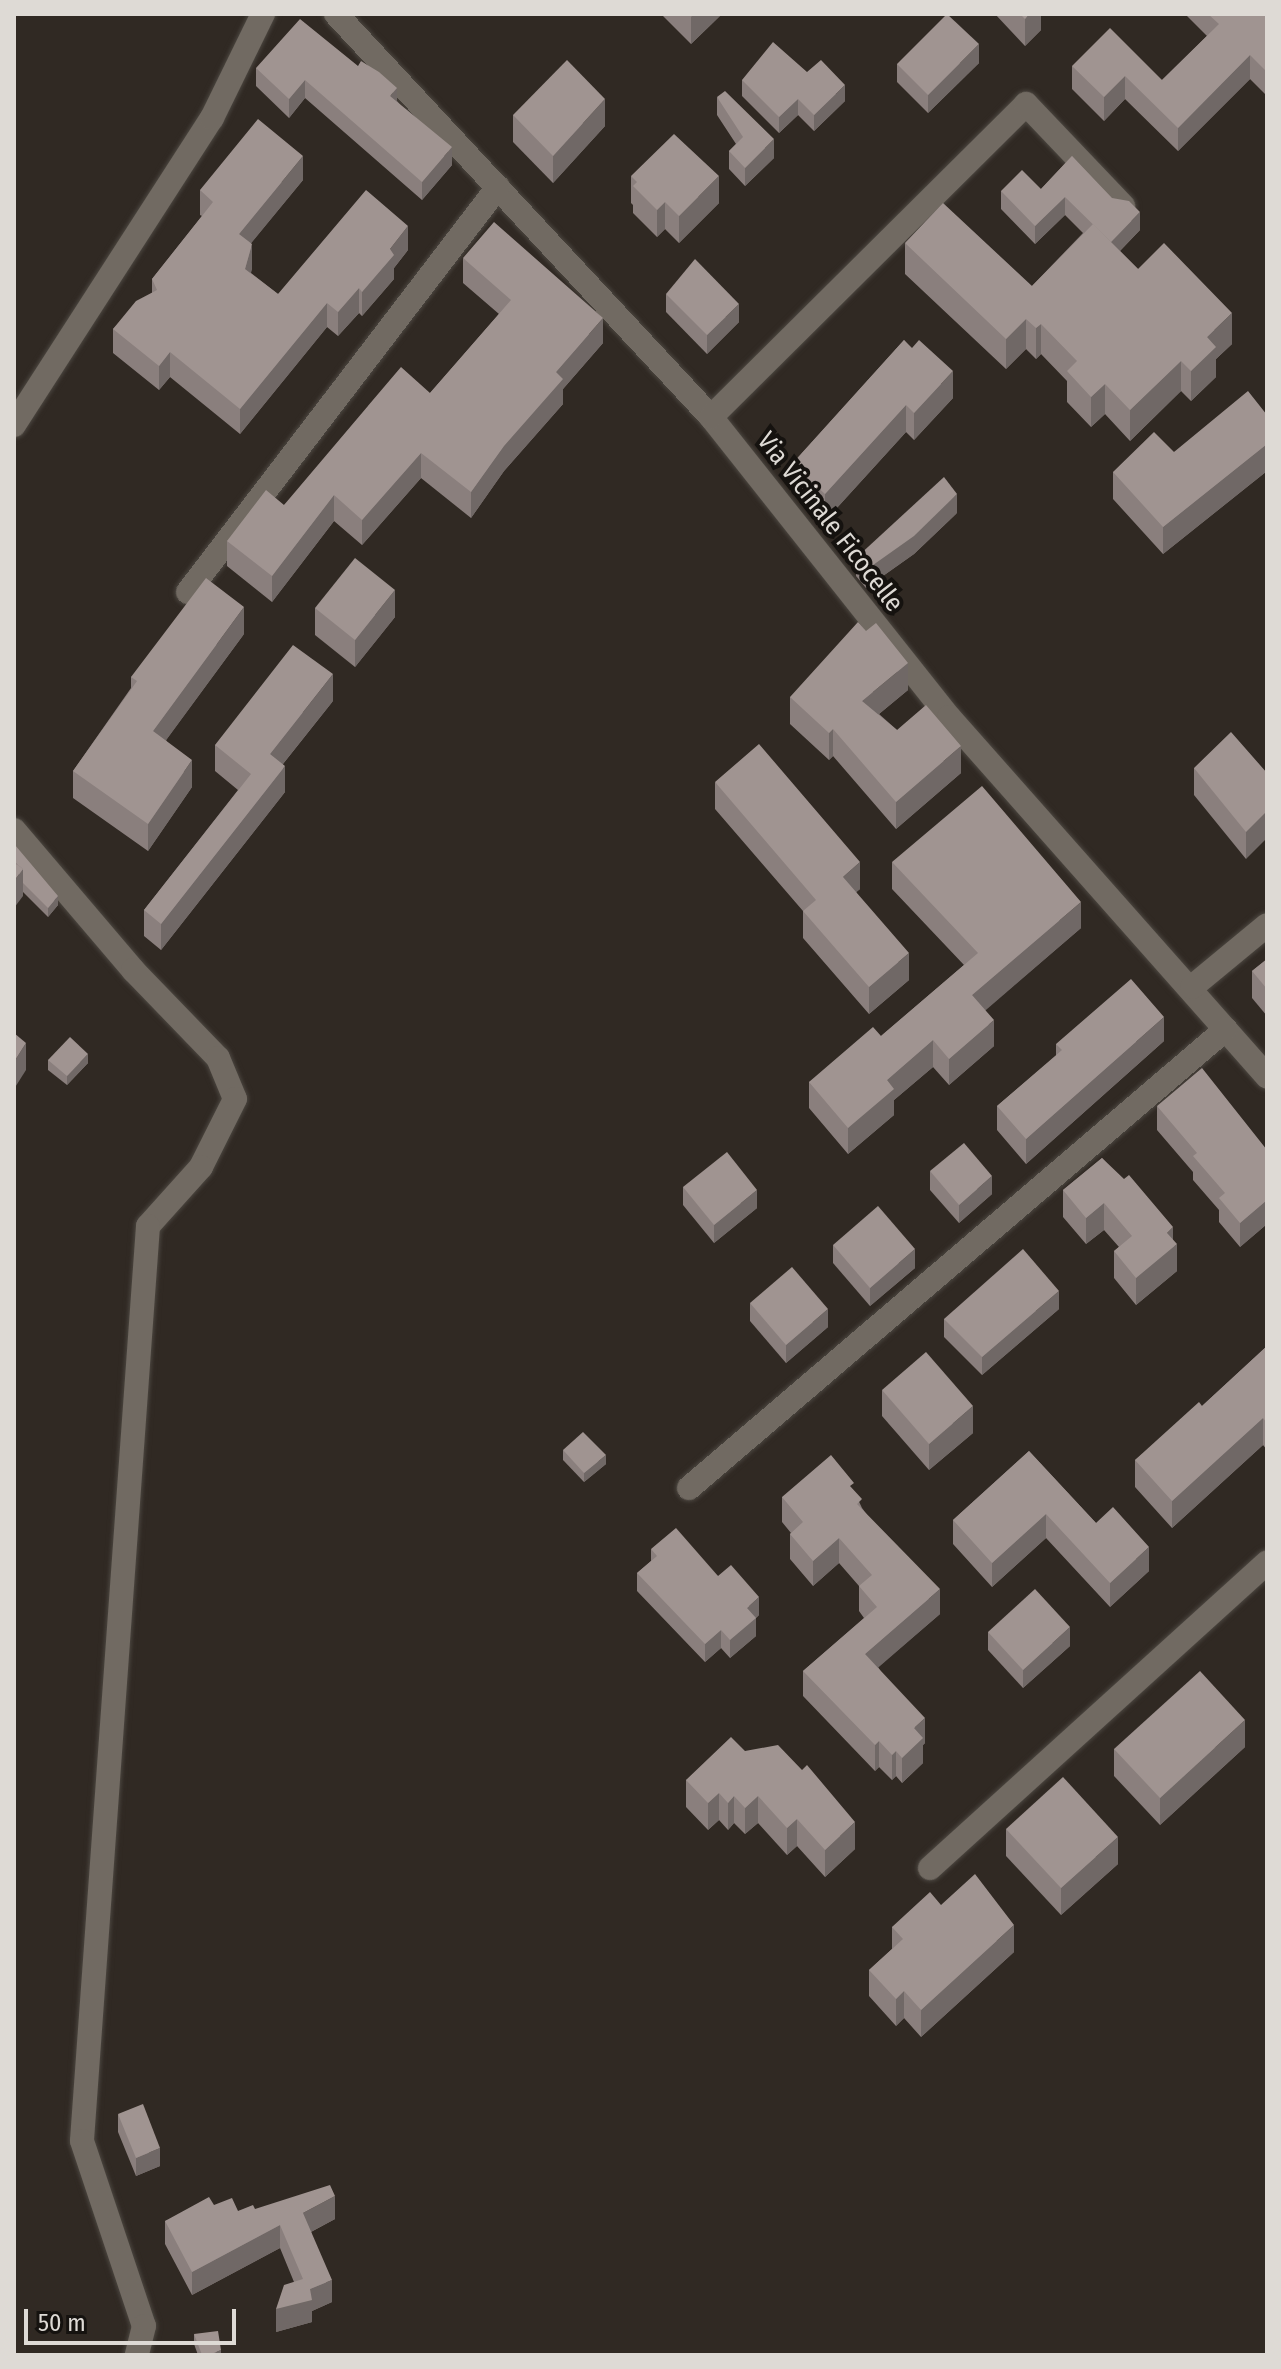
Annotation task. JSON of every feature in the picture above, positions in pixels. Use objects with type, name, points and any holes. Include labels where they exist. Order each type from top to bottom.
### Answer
[{"type":"street","points":[[14,425],[212,118],[263,14]]},
{"type":"street","name":"Via Vicinale Ficocelle","points":[[336,14],[711,417],[949,717],[1192,987],[1267,1076]]},
{"type":"street","points":[[711,417],[1026,104],[1123,206]]},
{"type":"street","points":[[188,592],[498,187]]},
{"type":"street","points":[[14,830],[133,970],[218,1058],[235,1099],[201,1167],[148,1226],[82,2141],[144,2326],[137,2355]]},
{"type":"street","points":[[1192,987],[1267,925]]},
{"type":"street","points":[[689,1488],[1226,1029]]},
{"type":"street","points":[[930,1868],[1267,1562]]},
{"type":"building","points":[[947,14],[979,44],[928,95],[897,64]]},
{"type":"building","points":[[1208,14],[1267,14],[1267,72],[1250,55],[1178,128],[1125,76],[1104,97],[1072,66],[1110,28],[1162,80],[1219,24]]},
{"type":"building","points":[[300,19],[358,66],[361,61],[379,72],[397,88],[390,96],[452,147],[422,182],[305,80],[289,99],[256,68]]},
{"type":"building","points":[[773,42],[807,72],[821,60],[845,85],[814,115],[798,99],[779,117],[742,80]]},
{"type":"building","points":[[567,60],[605,99],[553,156],[513,115]]},
{"type":"building","points":[[725,91],[774,139],[745,168],[729,151],[743,137],[717,97]]},
{"type":"building","points":[[258,119],[303,156],[239,234],[252,244],[245,269],[278,294],[366,190],[408,226],[390,249],[394,255],[362,292],[359,288],[338,312],[327,303],[240,409],[170,352],[159,366],[113,329],[136,301],[157,290],[152,279],[213,202],[200,190]]},
{"type":"building","points":[[674,134],[719,176],[679,216],[665,202],[657,210],[633,186],[637,182],[631,176]]},
{"type":"building","points":[[1072,156],[1112,198],[1129,201],[1140,212],[1111,242],[1065,197],[1035,226],[1001,191],[1022,170],[1041,189]]},
{"type":"building","points":[[943,203],[1032,286],[1093,224],[1138,269],[1164,243],[1232,313],[1207,337],[1216,347],[1191,371],[1181,361],[1130,410],[1105,384],[1091,397],[1067,371],[1077,361],[1041,324],[1036,328],[1026,319],[1006,339],[905,243]]},
{"type":"building","points":[[494,222],[603,318],[556,372],[563,379],[504,446],[471,492],[421,453],[362,520],[334,495],[272,576],[227,541],[266,490],[284,505],[401,367],[430,393],[511,300],[463,258]]},
{"type":"building","points":[[695,259],[739,304],[707,335],[666,294]]},
{"type":"building","points":[[904,340],[912,348],[919,340],[953,371],[914,413],[906,405],[825,494],[792,464]]},
{"type":"building","points":[[1248,391],[1267,415],[1267,444],[1163,527],[1113,472],[1154,432],[1174,452]]},
{"type":"building","points":[[944,477],[957,494],[914,536],[866,570],[856,558]]},
{"type":"building","points":[[355,558],[395,590],[355,640],[315,608]]},
{"type":"building","points":[[206,578],[244,607],[153,731],[192,760],[148,824],[73,771],[137,681],[131,677]]},
{"type":"building","points":[[858,622],[866,631],[876,623],[908,663],[862,701],[897,730],[926,705],[961,746],[896,802],[833,729],[829,733],[790,697]]},
{"type":"building","points":[[293,645],[333,674],[270,754],[285,766],[161,924],[144,910],[251,774],[215,745]]},
{"type":"building","points":[[1231,732],[1267,773],[1267,811],[1246,832],[1194,768]]},
{"type":"building","points":[[759,744],[860,862],[843,877],[909,953],[869,987],[803,911],[816,900],[715,782]]},
{"type":"building","points":[[982,786],[1081,902],[972,995],[994,1020],[949,1059],[933,1040],[887,1080],[894,1089],[848,1128],[809,1082],[873,1027],[881,1036],[978,953],[892,862]]},
{"type":"building","points":[[15,845],[58,896],[48,908],[23,883],[23,869],[14,862]]},
{"type":"building","points":[[14,862],[23,869],[14,881]]},
{"type":"building","points":[[1267,959],[1267,989],[1252,971]]},
{"type":"building","points":[[1131,979],[1164,1017],[1026,1139],[997,1106],[1062,1050],[1056,1044]]},
{"type":"building","points":[[14,1033],[26,1043],[14,1062]]},
{"type":"building","points":[[70,1037],[88,1054],[67,1076],[48,1060]]},
{"type":"building","points":[[1202,1068],[1267,1150],[1267,1200],[1240,1223],[1219,1198],[1225,1193],[1193,1156],[1197,1153],[1157,1106]]},
{"type":"building","points":[[964,1143],[992,1176],[959,1205],[930,1171]]},
{"type":"building","points":[[727,1152],[757,1190],[714,1225],[683,1187]]},
{"type":"building","points":[[1102,1158],[1124,1179],[1129,1175],[1173,1227],[1167,1233],[1177,1244],[1136,1278],[1114,1251],[1132,1236],[1104,1203],[1086,1218],[1063,1190]]},
{"type":"building","points":[[878,1206],[915,1249],[870,1288],[833,1245]]},
{"type":"building","points":[[1023,1249],[1059,1291],[982,1357],[944,1319]]},
{"type":"building","points":[[792,1267],[828,1309],[786,1345],[750,1303]]},
{"type":"building","points":[[1267,1346],[1267,1423],[1263,1418],[1172,1501],[1135,1460],[1199,1402],[1202,1406]]},
{"type":"building","points":[[926,1352],[973,1406],[929,1444],[882,1390]]},
{"type":"building","points":[[583,1432],[606,1455],[584,1473],[563,1450]]},
{"type":"building","points":[[1029,1451],[1096,1523],[1113,1507],[1149,1547],[1110,1583],[1046,1514],[992,1563],[953,1520]]},
{"type":"building","points":[[831,1455],[854,1483],[850,1486],[862,1499],[857,1504],[940,1589],[865,1654],[925,1718],[914,1728],[923,1738],[902,1758],[896,1751],[892,1755],[879,1741],[875,1745],[803,1671],[877,1607],[859,1586],[872,1575],[839,1538],[813,1561],[790,1534],[803,1522],[782,1497]]},
{"type":"building","points":[[676,1528],[718,1576],[731,1565],[759,1597],[747,1608],[756,1618],[730,1640],[721,1630],[705,1644],[637,1573],[657,1556],[651,1549]]},
{"type":"building","points":[[1035,1589],[1070,1627],[1023,1670],[988,1632]]},
{"type":"building","points":[[1200,1671],[1245,1720],[1160,1798],[1114,1749]]},
{"type":"building","points":[[731,1737],[745,1751],[778,1745],[802,1770],[807,1765],[855,1822],[825,1850],[797,1819],[787,1828],[758,1796],[745,1808],[734,1796],[728,1803],[719,1793],[708,1803],[686,1780]]},
{"type":"building","points":[[1063,1777],[1118,1837],[1061,1888],[1006,1829]]},
{"type":"building","points":[[975,1874],[1014,1925],[921,2010],[904,1991],[896,1999],[869,1970],[903,1939],[892,1927],[930,1892],[941,1905]]},
{"type":"building","points":[[143,2104],[160,2148],[136,2158],[118,2114]]},
{"type":"building","points":[[330,2185],[335,2196],[303,2213],[332,2280],[310,2289],[312,2300],[276,2309],[284,2285],[303,2279],[280,2225],[192,2272],[165,2221],[209,2197],[214,2205],[232,2198],[238,2211],[253,2205],[255,2209]]},
{"type":"building","points":[[218,2331],[221,2350],[202,2355],[194,2334]]}]
